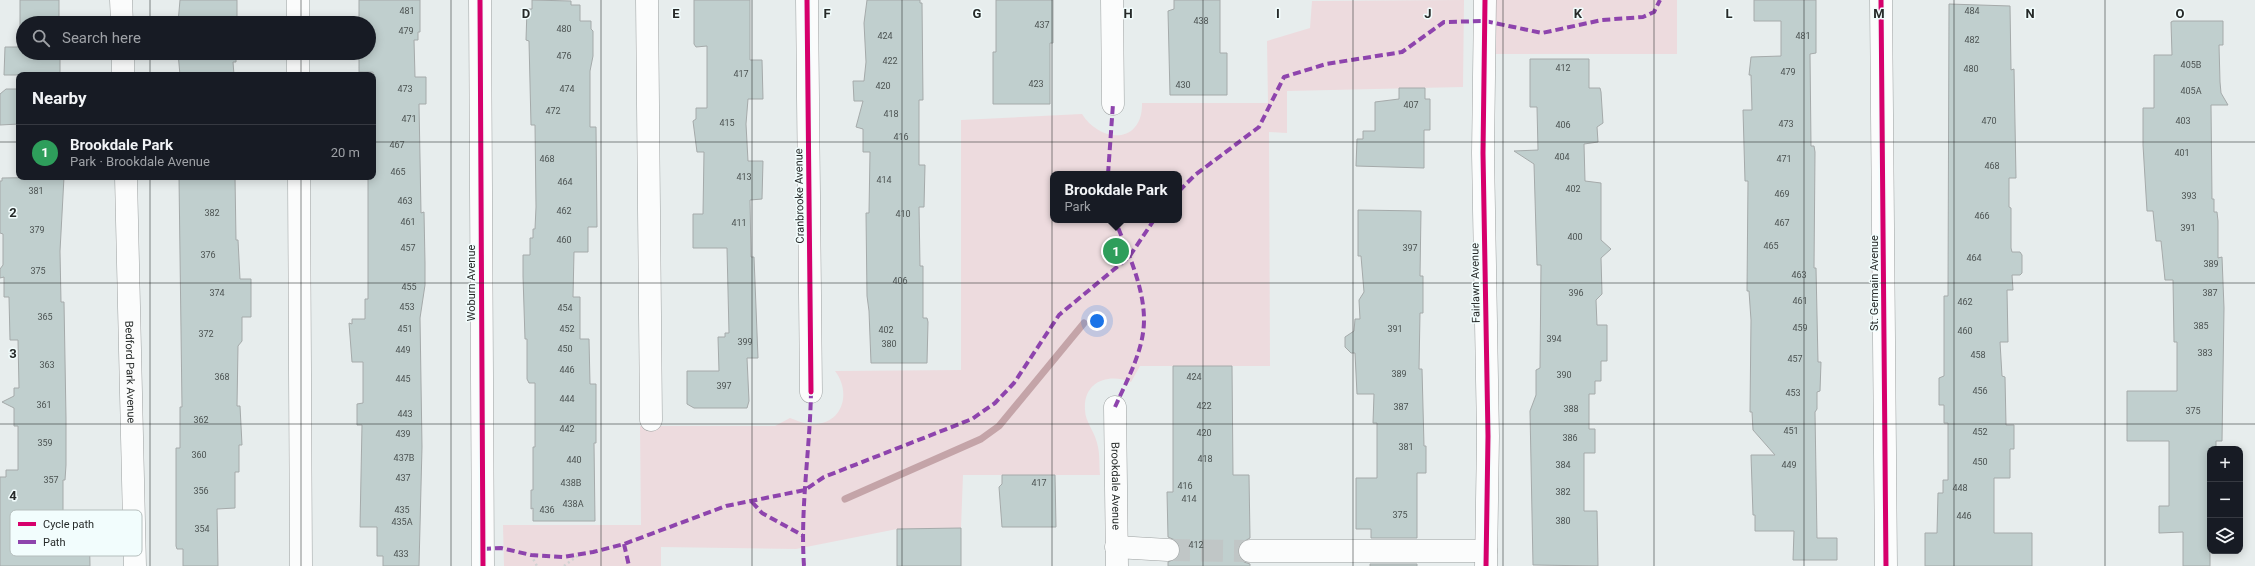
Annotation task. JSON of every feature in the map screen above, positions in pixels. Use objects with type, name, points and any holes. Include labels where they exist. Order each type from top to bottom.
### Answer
[{"type":"street","points":[[122,0],[122,16]]},
{"type":"street","points":[[298,0],[298,16]]},
{"type":"street","name":"Woburn Avenue","points":[[480,0],[483,566]]},
{"type":"street","points":[[647,0],[650,420]]},
{"type":"street","name":"Cranbrooke Avenue","points":[[807,0],[811,392]]},
{"type":"street","points":[[1112,0],[1113,104]]},
{"type":"street","name":"Fairlawn Avenue","points":[[1485,0],[1483,153],[1488,436],[1486,558]]},
{"type":"street","name":"St. Germain Avenue","points":[[1881,0],[1886,566]]},
{"type":"street","points":[[123,60],[123,72]]},
{"type":"street","points":[[298,60],[298,72]]},
{"type":"street","name":"Bedford Park Avenue","points":[[126,180],[134,510]]},
{"type":"street","points":[[299,180],[301,566]]},
{"type":"street","name":"Brookdale Avenue","points":[[1115,407],[1116,557]]},
{"type":"street","points":[[1116,557],[1168,550]]},
{"type":"street","points":[[1250,551],[1486,558]]},
{"type":"street","name":"Bedford Park Avenue","points":[[135,556],[135,566]]},
{"type":"path","points":[[564,566],[580,554]]},
{"type":"path","points":[[530,556],[537,566]]},
{"type":"shaded area","points":[[1464,0],[1463,87],[1287,91],[1287,133],[1269,132],[1270,366],[1140,366],[1131,382],[1114,378],[1099,382],[1088,392],[1085,414],[1097,442],[1100,475],[963,475],[961,528],[897,529],[796,549],[661,547],[661,566],[504,566],[503,525],[641,525],[640,426],[775,426],[790,418],[807,424],[818,424],[834,417],[842,403],[842,387],[840,379],[835,371],[961,370],[961,120],[1082,114],[1090,124],[1100,131],[1110,135],[1120,135],[1128,132],[1136,126],[1140,116],[1142,103],[1268,103],[1267,41],[1310,28],[1312,1]]},
{"type":"shaded area","points":[[1495,0],[1677,0],[1677,54],[1495,54]]},
{"type":"building","points":[[20,0],[59,0],[59,16],[20,16]]},
{"type":"building","points":[[180,0],[237,0],[237,16],[179,16]]},
{"type":"building","points":[[359,0],[420,0],[420,32],[418,32],[418,40],[414,40],[415,77],[426,77],[426,104],[419,104],[421,213],[424,212],[425,285],[420,318],[422,447],[419,566],[383,566],[383,556],[377,556],[377,527],[360,527],[362,425],[357,425],[357,404],[363,403],[363,362],[352,362],[349,323],[352,324],[352,319],[365,319],[365,299],[368,299],[368,180],[376,180],[376,72],[359,72],[359,60],[376,60],[376,16],[359,16]]},
{"type":"building","points":[[532,0],[571,1],[571,5],[580,5],[580,21],[591,21],[591,29],[593,31],[593,56],[590,71],[590,127],[596,127],[597,227],[588,227],[588,252],[574,252],[573,297],[580,297],[580,339],[589,339],[590,384],[596,384],[596,443],[594,443],[595,521],[533,521],[533,508],[531,509],[531,490],[533,490],[533,447],[535,447],[535,383],[529,383],[527,379],[527,339],[525,339],[523,255],[530,255],[530,238],[533,238],[533,229],[535,229],[536,207],[535,125],[531,125],[529,41],[526,40],[527,9],[532,9]]},
{"type":"building","points":[[694,0],[750,0],[750,60],[762,60],[763,99],[748,99],[746,124],[748,161],[763,161],[762,199],[750,200],[751,257],[754,257],[758,358],[747,358],[749,401],[747,408],[694,408],[687,404],[687,371],[719,371],[718,337],[725,337],[725,333],[729,333],[727,248],[693,248],[693,214],[703,214],[704,152],[697,152],[693,121],[696,119],[696,108],[707,108],[707,46],[696,47],[694,44]]},
{"type":"building","points":[[867,0],[920,0],[920,3],[922,3],[923,100],[919,100],[919,165],[925,165],[924,207],[919,207],[920,266],[923,266],[923,318],[927,318],[928,322],[927,363],[871,363],[867,296],[866,213],[869,213],[870,152],[863,152],[863,129],[856,127],[863,101],[854,101],[853,81],[864,81],[866,62],[864,23]]},
{"type":"building","points":[[996,0],[1053,0],[1053,43],[1050,43],[1050,104],[993,104],[993,52],[996,52]]},
{"type":"building","points":[[1174,0],[1220,0],[1220,53],[1227,53],[1227,95],[1170,95],[1168,11],[1174,9]]},
{"type":"building","points":[[1754,0],[1816,0],[1816,53],[1810,54],[1811,146],[1814,146],[1815,152],[1814,268],[1816,268],[1818,362],[1821,362],[1820,391],[1817,392],[1817,409],[1815,412],[1817,538],[1837,538],[1837,560],[1793,560],[1794,531],[1755,531],[1751,455],[1775,455],[1753,430],[1752,412],[1750,412],[1751,320],[1749,291],[1747,291],[1748,181],[1745,181],[1743,110],[1752,110],[1751,75],[1749,75],[1751,57],[1781,56],[1781,21],[1754,21]]},
{"type":"building","points":[[1949,4],[2010,6],[2011,70],[2014,69],[2016,178],[2009,178],[2009,207],[2011,208],[2011,248],[2012,252],[2020,252],[2022,255],[2022,273],[2020,275],[2012,275],[2013,290],[2007,290],[2008,342],[2000,342],[2002,376],[2005,377],[2006,425],[2014,425],[2014,449],[2010,449],[2010,478],[1994,478],[1994,533],[2032,533],[2032,566],[1925,566],[1925,533],[1937,533],[1938,493],[1943,493],[1943,480],[1948,480],[1948,423],[1944,423],[1944,405],[1939,405],[1939,378],[1944,376],[1944,296],[1948,296]]},
{"type":"building","points":[[2223,21],[2223,45],[2219,45],[2220,82],[2221,93],[2228,105],[2211,105],[2212,199],[2214,199],[2214,212],[2217,212],[2218,221],[2218,258],[2222,257],[2224,308],[2222,441],[2216,441],[2216,446],[2207,446],[2207,554],[2210,554],[2210,566],[2183,566],[2183,532],[2159,533],[2159,506],[2169,506],[2169,441],[2127,441],[2127,391],[2177,391],[2177,342],[2174,342],[2173,280],[2165,280],[2161,241],[2156,241],[2153,211],[2147,211],[2143,145],[2143,108],[2154,108],[2154,55],[2172,55],[2171,22]]},
{"type":"building","points":[[5,47],[16,47],[16,60],[60,60],[60,72],[16,72],[16,75],[4,75]]},
{"type":"building","points":[[1530,59],[1589,59],[1589,88],[1600,88],[1601,92],[1603,123],[1597,127],[1598,142],[1584,144],[1585,181],[1601,183],[1601,240],[1611,249],[1601,258],[1602,294],[1596,300],[1597,325],[1607,325],[1607,361],[1601,361],[1601,381],[1595,381],[1595,394],[1589,394],[1589,429],[1595,429],[1595,453],[1584,453],[1584,511],[1597,511],[1598,566],[1533,565],[1530,411],[1536,395],[1536,370],[1540,368],[1541,265],[1537,265],[1534,164],[1514,151],[1538,150],[1537,107],[1530,107]]},
{"type":"building","points":[[179,60],[236,60],[236,62],[233,62],[234,72],[180,72]]},
{"type":"building","points":[[1399,88],[1425,88],[1425,99],[1430,99],[1430,130],[1424,130],[1424,168],[1356,166],[1357,139],[1363,139],[1363,131],[1375,131],[1375,102],[1399,99]]},
{"type":"building","points":[[6,89],[16,89],[16,124],[0,125],[0,94]]},
{"type":"building","points":[[2,178],[16,178],[16,180],[64,180],[60,251],[61,302],[64,302],[66,418],[66,465],[65,480],[63,480],[63,510],[10,510],[10,556],[90,556],[90,566],[0,566],[0,477],[6,477],[6,470],[18,470],[18,426],[14,426],[14,408],[2,402],[14,396],[14,388],[19,388],[18,340],[10,340],[9,297],[4,297],[4,277],[0,278],[0,269],[3,265],[3,234],[0,233],[0,181],[2,181]]},
{"type":"building","points":[[179,180],[235,180],[236,240],[238,240],[240,279],[251,279],[251,317],[242,317],[242,341],[238,346],[237,406],[240,406],[242,445],[239,445],[239,472],[235,472],[235,508],[217,509],[218,566],[183,566],[183,549],[177,549],[176,546],[176,448],[180,448],[180,407],[182,407]]},
{"type":"building","points":[[1358,210],[1421,211],[1420,276],[1423,276],[1423,313],[1420,313],[1419,369],[1422,369],[1426,473],[1417,473],[1417,538],[1371,538],[1371,529],[1356,529],[1356,478],[1377,478],[1377,423],[1373,423],[1374,394],[1357,394],[1355,353],[1351,353],[1345,347],[1345,337],[1354,331],[1355,319],[1360,319],[1359,300],[1364,292],[1361,256],[1358,256]]},
{"type":"building","points":[[1173,366],[1232,366],[1233,475],[1249,475],[1250,538],[1239,544],[1238,551],[1239,558],[1250,564],[1250,566],[1168,566],[1168,562],[1178,557],[1180,550],[1175,540],[1168,537],[1167,492],[1173,492]]},
{"type":"building","points":[[1002,475],[1055,475],[1056,527],[1002,527],[999,487],[1002,484]]},
{"type":"building","points":[[961,528],[961,566],[897,566],[897,529]]},
{"type":"building","points":[[1370,564],[1417,564],[1417,566],[1370,566]]},
{"type":"waterway","points":[[845,499],[981,439],[999,426],[1084,323]]},
{"type":"tunnel","points":[[1168,550],[1250,551]]},
{"type":"marked path","points":[[1182,188],[1195,175],[1259,127],[1284,77],[1326,64],[1402,52],[1444,22],[1485,21],[1542,33],[1602,20],[1643,17],[1654,12],[1660,0]]},
{"type":"marked path","points":[[1108,171],[1113,104]]},
{"type":"marked path","points":[[1115,407],[1138,354],[1144,320],[1138,282],[1116,223]]},
{"type":"marked path","points":[[483,549],[501,548],[531,555],[563,557],[593,552],[624,544],[726,506],[805,490],[824,477],[972,419],[995,403],[1014,383],[1059,315],[1129,257],[1152,223]]},
{"type":"marked path","points":[[804,566],[803,522],[811,392]]},
{"type":"marked path","points":[[752,502],[762,513],[802,535]]},
{"type":"marked path","points":[[624,544],[629,566]]},
{"type":"cycle path","points":[[480,0],[483,566]]},
{"type":"cycle path","points":[[807,0],[811,392]]},
{"type":"cycle path","points":[[1485,0],[1483,153],[1488,436],[1486,566]]},
{"type":"cycle path","points":[[1881,0],[1886,566]]},
{"type":"place","name":"Brookdale Park","points":[[1116,251]]}]
